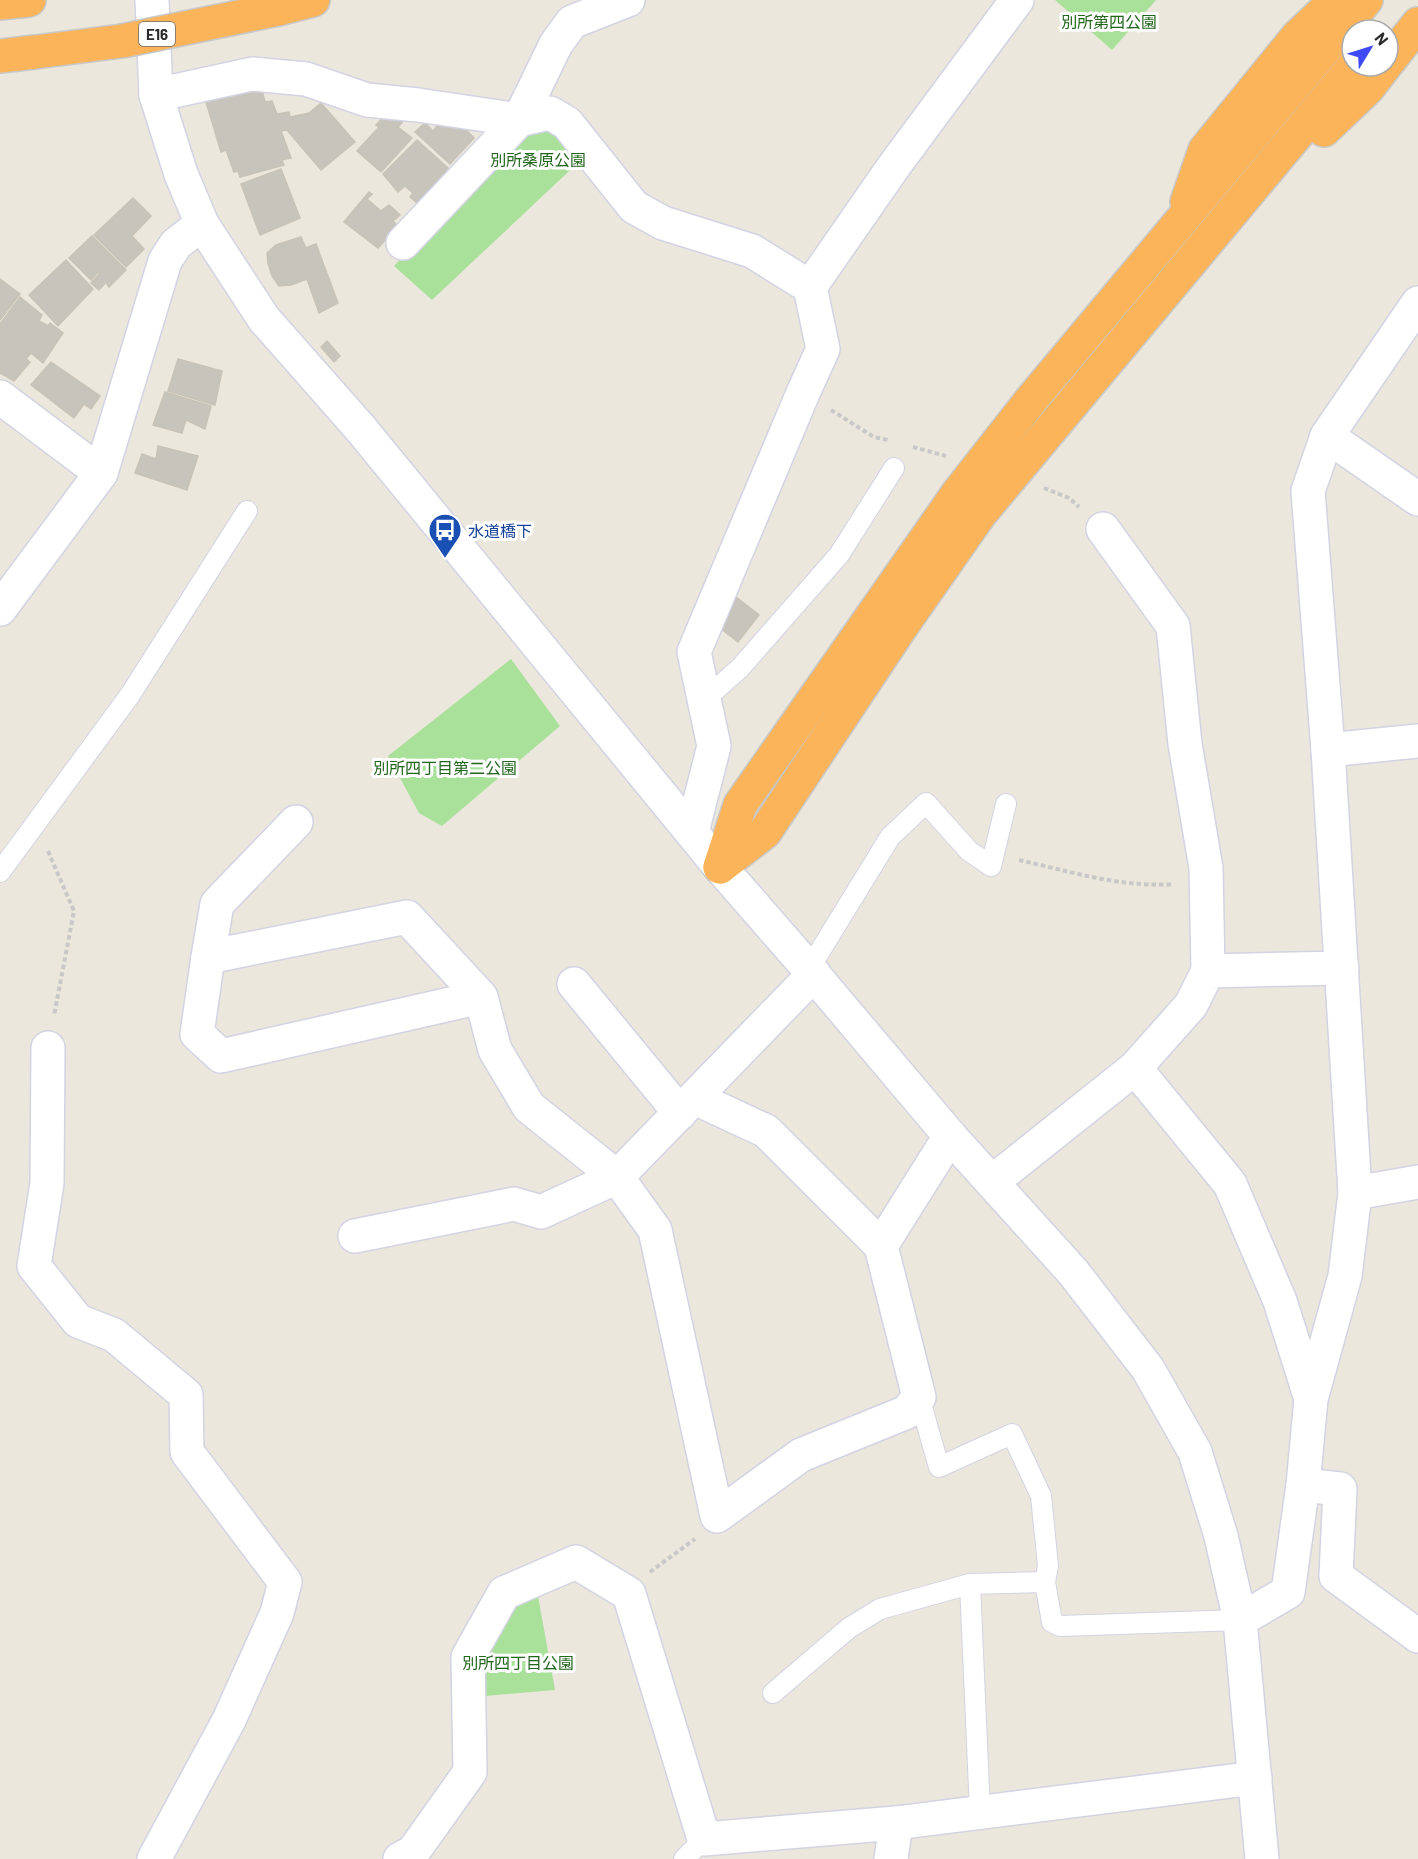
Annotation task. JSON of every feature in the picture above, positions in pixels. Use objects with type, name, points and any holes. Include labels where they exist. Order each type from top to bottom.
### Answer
[{"type":"highway","points":[[0,3],[29,0]]},
{"type":"highway","name":"E16","points":[[0,56],[122,41],[313,0]]},
{"type":"highway","points":[[1181,221],[1206,150],[1297,37],[1336,0]]},
{"type":"highway","points":[[720,867],[740,805],[958,493],[1031,400],[1366,0]]},
{"type":"highway","points":[[1394,18],[1409,0]]},
{"type":"highway","points":[[1400,47],[1418,24]]},
{"type":"highway","points":[[720,867],[765,832],[980,514],[1344,78]]},
{"type":"highway","points":[[1207,240],[1368,88],[1376,78]]},
{"type":"street","points":[[152,0],[156,95],[181,174],[202,224],[264,319],[361,429],[720,867],[950,1136],[1073,1272],[1148,1369],[1195,1452],[1221,1536],[1240,1620],[1262,1859]]},
{"type":"street","points":[[403,243],[519,120],[556,44],[572,22],[628,0]]},
{"type":"street","points":[[810,287],[894,166],[1017,0]]},
{"type":"street","points":[[156,95],[252,74],[306,79],[368,100],[519,120],[550,113],[567,123],[634,207],[663,224],[752,250],[810,287],[823,349],[802,393],[694,652],[714,746],[692,832]]},
{"type":"street","points":[[1,605],[101,473],[165,261],[176,244],[202,224]]},
{"type":"street","points":[[1240,1620],[1288,1592],[1304,1485],[1311,1399],[1345,1276],[1355,1193],[1328,750],[1308,491],[1327,436],[1416,310]]},
{"type":"street","points":[[0,397],[101,473]]},
{"type":"street","points":[[1327,436],[1418,499]]},
{"type":"street","points":[[992,1182],[1135,1068],[1191,1005],[1208,971],[1206,868],[1185,744],[1173,626],[1103,529]]},
{"type":"street","points":[[1328,750],[1418,741]]},
{"type":"street","points":[[296,822],[216,904],[197,1034],[221,1056],[482,997]]},
{"type":"street","points":[[208,957],[407,917],[482,997],[495,1050],[529,1107],[617,1178],[655,1230],[717,1516],[801,1455],[907,1412],[919,1397],[881,1246],[766,1131],[687,1105],[574,984]]},
{"type":"street","points":[[1208,971],[1342,968]]},
{"type":"street","points":[[355,1236],[514,1204],[541,1212],[617,1178],[811,971]]},
{"type":"street","points":[[48,1048],[47,1183],[34,1266],[78,1321],[114,1335],[186,1395],[187,1452],[285,1582],[277,1613],[166,1856]]},
{"type":"street","points":[[1135,1068],[1230,1184],[1280,1301],[1311,1399]]},
{"type":"street","points":[[881,1246],[950,1136]]},
{"type":"street","points":[[1355,1193],[1418,1182]]},
{"type":"street","points":[[1304,1485],[1340,1489],[1336,1576],[1418,1636]]},
{"type":"street","points":[[400,1859],[413,1852],[470,1772],[468,1657],[504,1593],[576,1562],[629,1594],[694,1849],[1255,1778]]},
{"type":"street","points":[[891,1859],[896,1823]]},
{"type":"lane","points":[[705,699],[740,668],[839,555],[894,468]]},
{"type":"lane","points":[[0,872],[130,695],[247,512]]},
{"type":"lane","points":[[811,971],[890,837],[926,803],[969,851],[992,866],[1006,804]]},
{"type":"lane","points":[[919,1397],[939,1467],[1012,1434],[1041,1496],[1048,1566],[1045,1582],[1052,1622],[1060,1626],[1240,1620]]},
{"type":"lane","points":[[773,1693],[849,1628],[880,1609],[970,1584],[1045,1582]]},
{"type":"lane","points":[[970,1584],[981,1812]]},
{"type":"path","points":[[802,393],[874,436],[895,442]]},
{"type":"path","points":[[905,445],[956,459]]},
{"type":"path","points":[[1040,487],[1069,498],[1103,529]]},
{"type":"path","points":[[37,822],[74,911],[48,1048]]},
{"type":"path","points":[[1029,862],[1108,880],[1156,885]]},
{"type":"path","points":[[629,1594],[646,1575],[716,1524],[717,1516]]},
{"type":"green space","name":"別所第四公園","points":[[1055,0],[1156,0],[1112,50]]},
{"type":"green space","name":"別所桑原公園","points":[[550,124],[583,158],[432,300],[394,266],[524,127]]},
{"type":"green space","name":"別所四丁目第二公園","points":[[511,659],[560,726],[442,826],[419,813],[388,756]]},
{"type":"green space","name":"別所四丁目公園","points":[[538,1596],[555,1690],[485,1696],[483,1664],[514,1606]]},
{"type":"building","points":[[260,83],[265,102],[272,101],[277,114],[289,112],[290,117],[309,113],[321,103],[355,142],[321,170],[287,130],[281,131],[291,158],[282,160],[284,165],[240,177],[238,171],[234,172],[226,150],[221,152],[206,102]]},
{"type":"building","points":[[391,109],[405,119],[398,127],[412,138],[381,172],[357,151],[379,127],[376,125]]},
{"type":"building","points":[[449,112],[474,138],[450,164],[415,132],[425,123],[433,131]]},
{"type":"building","points":[[417,140],[448,168],[417,203],[410,197],[413,193],[405,186],[398,192],[383,174]]},
{"type":"building","points":[[281,169],[300,218],[260,235],[241,184]]},
{"type":"building","points":[[369,192],[372,194],[367,199],[381,211],[389,205],[400,215],[393,221],[398,226],[378,248],[344,222]]},
{"type":"building","points":[[133,198],[151,216],[132,236],[144,249],[126,267],[94,235]]},
{"type":"building","points":[[92,236],[126,270],[109,287],[106,282],[99,290],[91,283],[100,273],[98,272],[91,280],[69,258]]},
{"type":"building","points":[[301,237],[306,248],[316,244],[338,303],[319,313],[307,279],[291,285],[279,286],[272,276],[268,263],[267,253],[276,245]]},
{"type":"building","points":[[66,260],[93,289],[58,326],[29,295]]},
{"type":"building","points":[[0,279],[20,294],[0,320]]},
{"type":"building","points":[[20,297],[42,315],[39,321],[48,326],[50,323],[63,333],[43,363],[31,353],[26,359],[30,362],[14,381],[0,373],[0,324]]},
{"type":"building","points":[[327,341],[340,356],[334,362],[321,347]]},
{"type":"building","points":[[178,359],[222,371],[215,405],[168,391]]},
{"type":"building","points":[[51,362],[100,396],[91,409],[84,404],[74,418],[31,385]]},
{"type":"building","points":[[165,392],[211,406],[205,429],[186,420],[182,433],[153,425]]},
{"type":"building","points":[[158,446],[198,456],[187,490],[135,473],[142,454],[156,459]]},
{"type":"building","points":[[736,597],[759,615],[738,642],[719,627]]},
{"type":"place","name":"水道橋下","points":[[445,559]]}]
